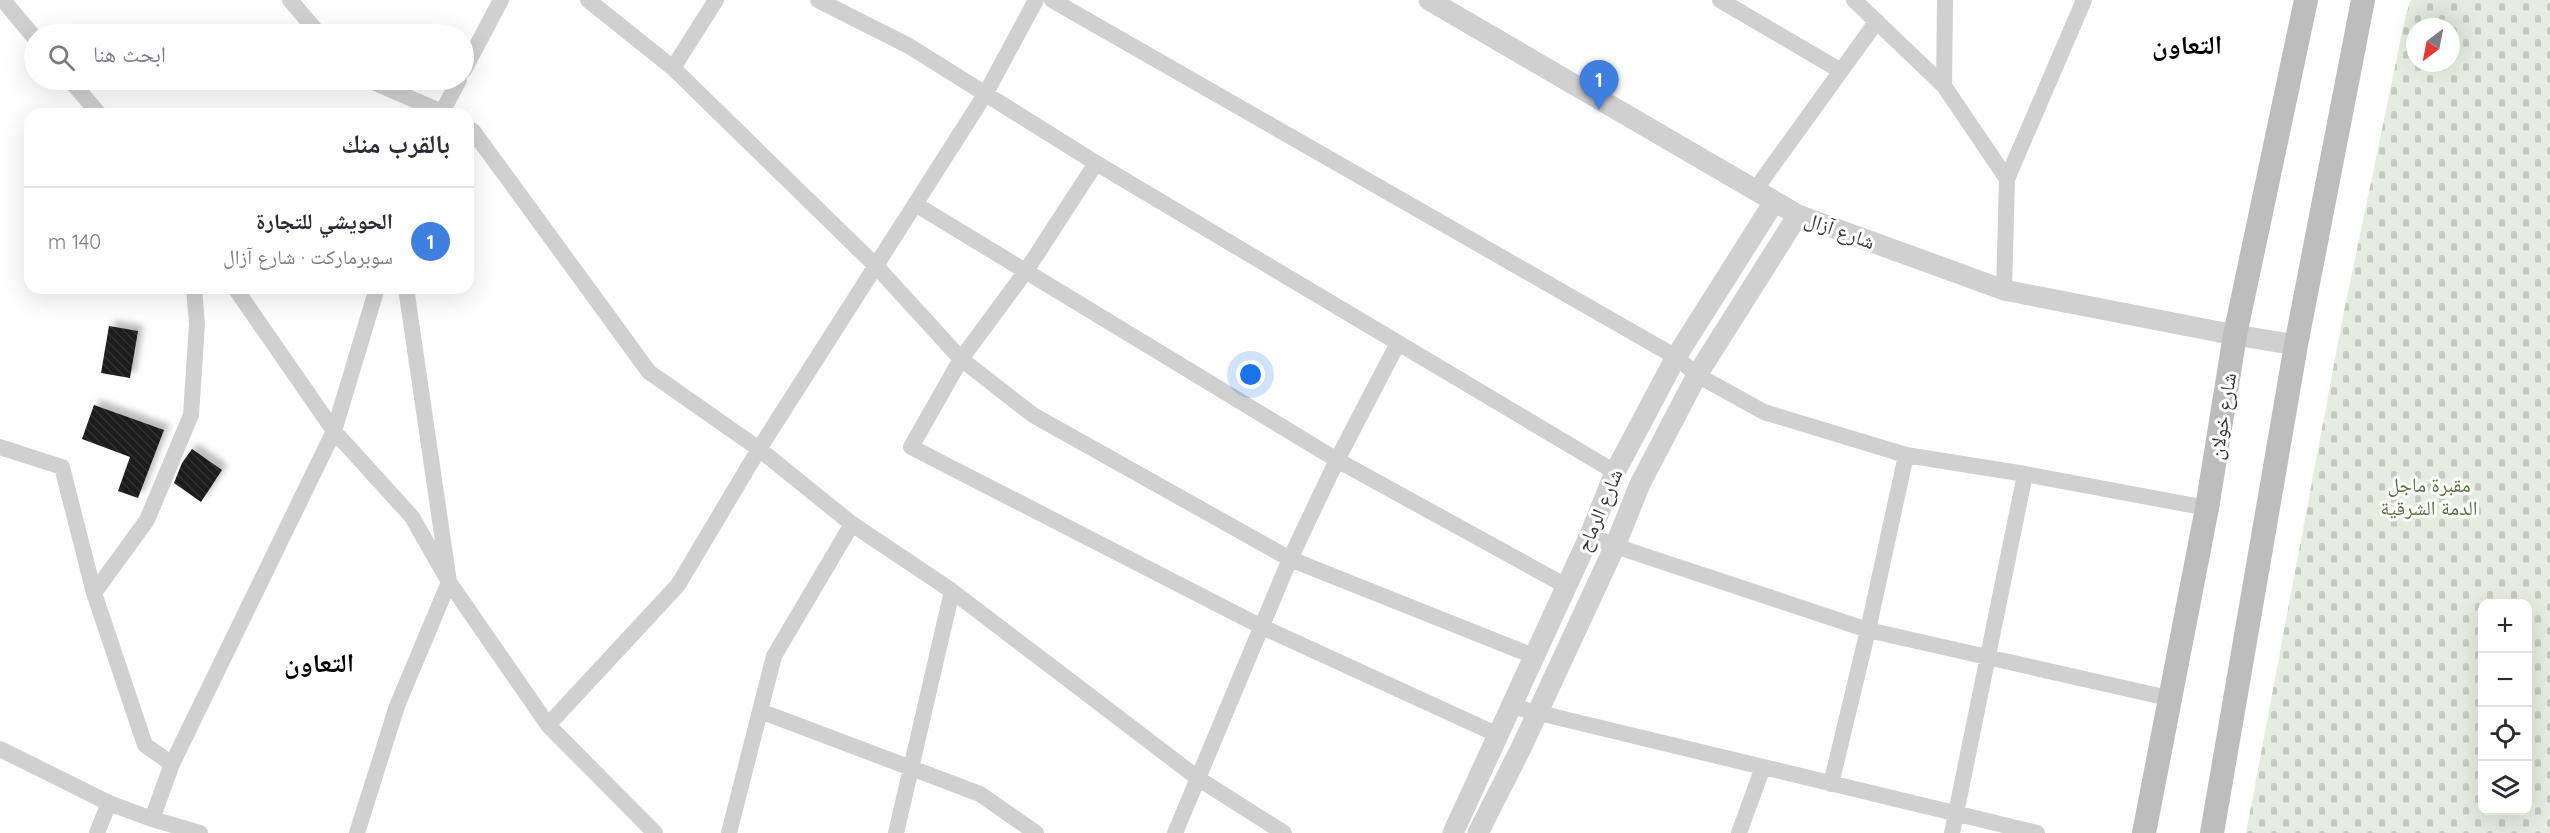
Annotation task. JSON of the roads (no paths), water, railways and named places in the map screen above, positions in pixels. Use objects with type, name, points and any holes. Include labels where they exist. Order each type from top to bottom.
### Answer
[{"type":"main road","name":"شارع خولان","points":[[2144,833],[2207,508],[2235,335],[2307,0]]},
{"type":"main road","points":[[2212,833],[2296,345],[2363,0]]},
{"type":"street","points":[[3,0],[24,25]]},
{"type":"street","points":[[290,0],[310,24]]},
{"type":"street","points":[[474,51],[501,0]]},
{"type":"street","points":[[588,0],[673,68],[876,266],[961,358],[1033,415],[1290,559],[1533,656]]},
{"type":"street","points":[[673,68],[716,0]]},
{"type":"street","points":[[818,0],[909,46],[1096,163],[1615,472]]},
{"type":"street","points":[[548,725],[678,585],[759,449],[986,93],[1036,0]]},
{"type":"street","points":[[1053,0],[1676,357],[1697,375],[1764,412],[1906,455],[2025,474],[2207,508]]},
{"type":"street","name":"شارع آزال","points":[[1429,0],[1798,215],[2004,290],[2296,345]]},
{"type":"street","points":[[1720,0],[1841,71]]},
{"type":"street","points":[[1854,0],[1944,86],[2007,179]]},
{"type":"street","points":[[1944,86],[1945,0]]},
{"type":"street","points":[[2004,290],[2007,179],[2084,0]]},
{"type":"street","points":[[1755,190],[1877,21]]},
{"type":"street","points":[[79,90],[94,108]]},
{"type":"street","points":[[391,90],[432,108]]},
{"type":"street","points":[[445,108],[454,90]]},
{"type":"street","points":[[474,132],[649,372],[759,449],[852,524],[952,591],[1199,779],[1284,833]]},
{"type":"street","points":[[1096,163],[1026,271],[961,358],[910,447],[1260,626],[1497,734]]},
{"type":"street","name":"شارع الرماح","points":[[1453,833],[1590,535],[1615,472],[1676,357],[1774,202]]},
{"type":"street","points":[[915,204],[1337,460],[1566,586]]},
{"type":"street","name":"شارع الرماح","points":[[1478,833],[1615,546],[1640,483],[1697,375],[1798,215]]},
{"type":"street","points":[[94,593],[147,520],[191,415],[197,324],[194,294]]},
{"type":"street","points":[[239,294],[334,431],[412,517],[449,582],[548,725],[655,833]]},
{"type":"street","points":[[152,819],[172,764],[334,431],[375,294]]},
{"type":"street","points":[[357,833],[397,706],[449,582],[407,294]]},
{"type":"street","points":[[1175,833],[1290,559],[1337,460],[1398,343]]},
{"type":"street","points":[[0,447],[62,467],[94,593],[145,745],[172,764]]},
{"type":"street","points":[[1831,784],[1868,630],[1906,455]]},
{"type":"street","points":[[1952,833],[2025,474]]},
{"type":"street","points":[[729,833],[774,656],[852,524]]},
{"type":"street","points":[[1590,535],[1615,546],[1868,630],[1988,659],[2169,698]]},
{"type":"street","points":[[896,833],[952,591]]},
{"type":"street","points":[[1510,706],[2037,833]]},
{"type":"street","points":[[760,711],[911,766],[980,794],[1036,833]]},
{"type":"street","points":[[0,749],[108,803],[200,833]]},
{"type":"street","points":[[1739,833],[1763,767]]},
{"type":"street","points":[[97,833],[108,803]]},
{"type":"place","name":"الحويشي للتجارة","points":[[1599,110]]},
{"type":"district","name":"التعاون","points":[[2187,44]]},
{"type":"district","name":"التعاون","points":[[319,662]]},
{"type":"park label","name":"مقبرة ماجل الدمة الشرقية","points":[[2429,496]]}]
